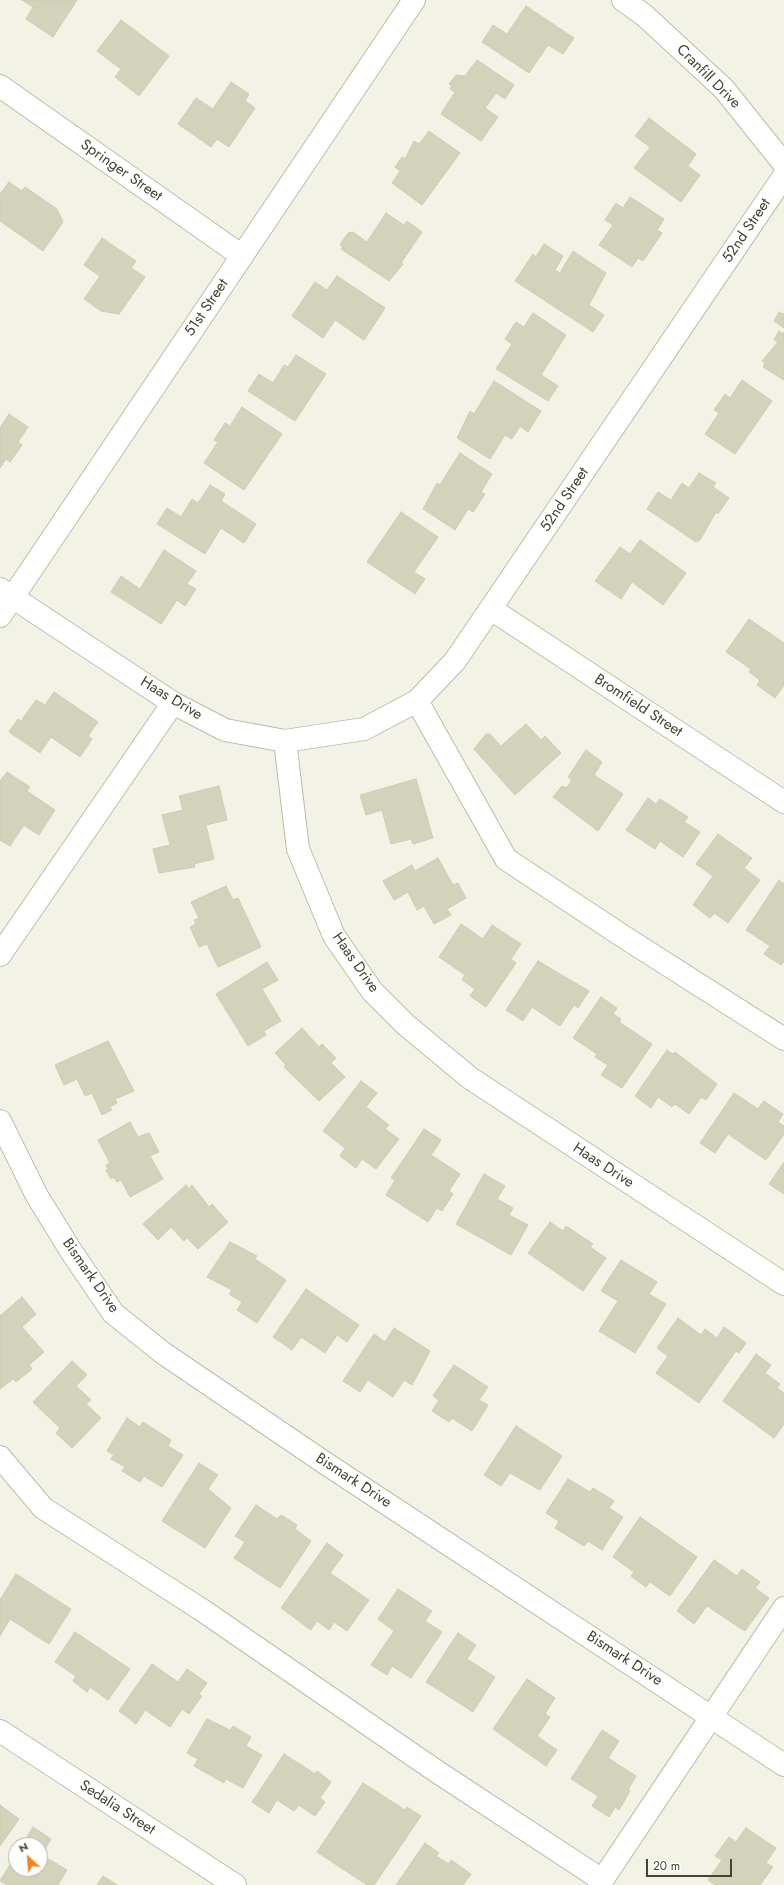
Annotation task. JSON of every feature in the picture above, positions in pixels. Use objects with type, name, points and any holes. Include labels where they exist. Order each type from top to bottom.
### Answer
[{"type":"street","name":"51st Street","points":[[0,616],[6,593],[242,256],[414,0]]},
{"type":"street","name":"Cranfill Drive","points":[[623,0],[644,16],[724,89],[784,164]]},
{"type":"street","name":"Springer Street","points":[[0,86],[242,256]]},
{"type":"street","name":"52nd Street","points":[[285,740],[364,729],[417,701],[455,661],[784,176]]},
{"type":"street","name":"Haas Drive","points":[[6,593],[173,703],[225,730],[285,740],[298,849],[334,936],[372,991],[406,1025],[470,1078],[784,1284]]},
{"type":"street","name":"Bromfield Street","points":[[491,609],[784,802]]},
{"type":"street","points":[[417,701],[506,858],[624,937],[784,1039]]},
{"type":"street","points":[[0,954],[173,703]]},
{"type":"street","name":"Bismark Drive","points":[[0,1121],[37,1196],[71,1251],[113,1313],[163,1353],[325,1463],[784,1764]]},
{"type":"street","points":[[0,1457],[43,1508],[202,1610],[436,1771],[601,1882],[710,1716],[784,1608]]},
{"type":"street","name":"Sedalia Street","points":[[0,1731],[235,1885]]},
{"type":"building","points":[[22,0],[77,0],[53,37],[26,19],[33,7]]},
{"type":"building","points":[[526,6],[574,38],[563,54],[548,45],[529,73],[482,42],[493,25],[507,34]]},
{"type":"building","points":[[121,20],[169,56],[139,96],[115,77],[121,69],[97,51]]},
{"type":"building","points":[[477,60],[514,85],[505,99],[496,93],[485,108],[498,117],[481,141],[441,114],[455,92],[450,89],[452,86],[449,84],[456,75],[465,76]]},
{"type":"building","points":[[231,82],[249,94],[245,101],[255,108],[229,147],[217,139],[211,147],[178,124],[196,98],[213,109]]},
{"type":"building","points":[[649,118],[696,154],[688,166],[700,175],[681,202],[634,168],[650,147],[635,136]]},
{"type":"building","points":[[429,131],[460,153],[422,205],[392,183],[400,171],[395,167],[402,157],[405,159],[414,141],[419,144]]},
{"type":"building","points":[[9,182],[22,191],[25,187],[57,209],[63,222],[43,251],[0,221],[0,194]]},
{"type":"building","points":[[630,197],[664,219],[657,230],[662,233],[643,261],[638,258],[632,267],[599,245],[613,225],[605,220],[616,203],[623,208]]},
{"type":"building","points":[[386,213],[404,225],[407,221],[422,232],[401,263],[403,264],[389,281],[341,249],[343,247],[340,245],[348,233],[353,232],[367,242]]},
{"type":"building","points":[[102,238],[136,261],[131,268],[145,277],[119,314],[101,311],[84,299],[100,276],[84,265]]},
{"type":"building","points":[[544,244],[563,256],[555,270],[562,274],[561,271],[573,251],[606,273],[589,305],[604,315],[593,332],[515,281],[533,254],[536,257]]},
{"type":"building","points":[[337,276],[385,308],[364,340],[335,320],[323,338],[292,316],[315,282],[327,290]]},
{"type":"building","points":[[779,312],[784,313],[784,328],[774,321]]},
{"type":"building","points":[[533,313],[566,335],[541,375],[558,386],[548,401],[496,369],[512,344],[505,339],[516,322],[524,327]]},
{"type":"building","points":[[779,331],[783,334],[784,332],[784,380],[763,367],[765,363],[762,361],[778,342],[774,340]]},
{"type":"building","points":[[296,355],[326,374],[295,421],[248,391],[259,374],[273,383],[284,365],[288,367]]},
{"type":"building","points":[[742,380],[772,401],[735,454],[705,434],[719,413],[714,410],[725,394],[730,398]]},
{"type":"building","points":[[494,381],[541,411],[528,432],[520,426],[512,439],[505,435],[490,459],[457,438],[470,411],[474,414]]},
{"type":"building","points":[[242,407],[282,434],[244,490],[204,463],[218,442],[214,440],[225,423],[230,426]]},
{"type":"building","points":[[9,414],[28,427],[18,442],[22,445],[10,462],[6,459],[0,468],[0,428]]},
{"type":"building","points":[[460,453],[492,474],[481,492],[485,494],[473,512],[468,509],[455,530],[423,509],[437,483],[440,485]]},
{"type":"building","points":[[699,473],[716,483],[713,487],[729,498],[718,514],[716,512],[700,540],[696,542],[647,509],[658,492],[671,500],[682,483],[689,488]]},
{"type":"building","points":[[210,485],[225,494],[221,501],[256,524],[244,543],[221,528],[205,554],[157,524],[167,508],[181,517],[192,499],[198,503]]},
{"type":"building","points":[[401,512],[438,537],[414,572],[425,579],[415,594],[367,562]]},
{"type":"building","points":[[640,540],[686,573],[663,605],[632,582],[621,599],[595,581],[620,547],[630,554]]},
{"type":"building","points":[[164,550],[196,571],[187,584],[196,589],[185,606],[177,600],[161,624],[111,592],[121,576],[140,589]]},
{"type":"building","points":[[749,619],[784,643],[784,685],[775,698],[757,685],[760,680],[749,672],[751,669],[726,652]]},
{"type":"building","points":[[54,692],[98,722],[88,736],[92,739],[80,757],[51,737],[40,753],[9,732],[18,719],[21,721],[36,700],[45,705]]},
{"type":"building","points":[[526,724],[541,740],[545,736],[561,753],[515,795],[474,749],[486,734],[490,734],[501,746]]},
{"type":"building","points":[[586,750],[602,762],[594,775],[623,794],[598,831],[553,797],[562,786],[566,788],[572,780],[568,777]]},
{"type":"building","points":[[7,772],[30,787],[27,791],[55,810],[39,835],[24,825],[10,846],[0,840],[0,781]]},
{"type":"building","points":[[416,779],[433,838],[413,844],[411,839],[391,844],[382,810],[366,815],[360,795]]},
{"type":"building","points":[[219,786],[227,820],[206,825],[214,859],[194,864],[195,867],[159,873],[153,849],[170,845],[162,815],[183,810],[179,796]]},
{"type":"building","points":[[648,798],[656,804],[660,799],[688,817],[684,822],[700,832],[683,857],[660,841],[655,849],[626,830]]},
{"type":"building","points":[[718,834],[752,858],[744,868],[760,880],[728,923],[714,913],[710,918],[693,905],[713,876],[696,864]]},
{"type":"building","points":[[438,858],[453,885],[458,883],[466,898],[447,909],[451,915],[434,924],[424,906],[417,910],[408,892],[394,900],[383,881],[412,865],[415,871]]},
{"type":"building","points":[[779,880],[784,884],[784,961],[781,965],[764,954],[770,946],[746,930]]},
{"type":"building","points":[[226,886],[233,900],[238,898],[261,947],[218,967],[207,944],[199,947],[190,927],[196,924],[194,920],[199,918],[191,902]]},
{"type":"building","points":[[461,924],[483,939],[492,925],[521,944],[511,959],[516,963],[486,1007],[470,996],[475,989],[462,980],[465,975],[439,957]]},
{"type":"building","points":[[538,961],[589,991],[578,1008],[574,1005],[560,1026],[532,1007],[523,1021],[506,1010]]},
{"type":"building","points":[[267,962],[278,980],[262,989],[281,1021],[264,1031],[266,1035],[248,1046],[216,994]]},
{"type":"building","points":[[601,997],[617,1008],[613,1014],[621,1019],[619,1022],[652,1044],[622,1088],[601,1075],[608,1065],[595,1057],[597,1054],[573,1038]]},
{"type":"building","points":[[302,1028],[319,1047],[322,1044],[336,1058],[331,1063],[345,1077],[319,1101],[284,1067],[286,1065],[275,1053]]},
{"type":"building","points":[[108,1041],[134,1091],[115,1099],[117,1103],[110,1107],[112,1110],[102,1115],[92,1093],[85,1096],[77,1079],[64,1085],[55,1065]]},
{"type":"building","points":[[667,1050],[673,1054],[675,1052],[717,1084],[706,1100],[701,1097],[689,1114],[675,1104],[672,1107],[658,1097],[651,1108],[635,1096]]},
{"type":"building","points":[[361,1081],[377,1093],[366,1107],[389,1125],[385,1129],[399,1139],[376,1169],[362,1159],[356,1168],[340,1156],[345,1148],[323,1131]]},
{"type":"building","points":[[734,1093],[758,1109],[764,1101],[783,1114],[778,1122],[784,1126],[784,1134],[766,1160],[728,1134],[715,1153],[700,1143]]},
{"type":"building","points":[[130,1122],[138,1137],[149,1133],[159,1152],[150,1156],[163,1179],[130,1197],[121,1180],[117,1182],[114,1177],[111,1179],[106,1170],[108,1169],[106,1165],[110,1163],[98,1140]]},
{"type":"building","points":[[424,1129],[441,1140],[431,1155],[460,1174],[449,1191],[453,1194],[442,1211],[437,1208],[428,1222],[386,1195],[395,1180],[391,1178]]},
{"type":"building","points":[[784,1162],[784,1194],[769,1184]]},
{"type":"building","points":[[484,1174],[505,1186],[497,1199],[513,1208],[509,1215],[528,1225],[511,1255],[456,1224]]},
{"type":"building","points":[[186,1185],[189,1189],[192,1185],[209,1207],[212,1204],[228,1222],[198,1249],[187,1238],[184,1241],[171,1227],[158,1240],[143,1224]]},
{"type":"building","points":[[550,1222],[563,1231],[566,1226],[593,1244],[590,1247],[606,1258],[583,1291],[528,1253]]},
{"type":"building","points":[[230,1242],[257,1256],[255,1259],[286,1280],[257,1323],[237,1310],[242,1302],[229,1294],[232,1290],[207,1277]]},
{"type":"building","points":[[621,1260],[657,1282],[649,1294],[666,1304],[635,1353],[599,1331],[618,1301],[601,1291]]},
{"type":"building","points":[[306,1289],[359,1325],[347,1342],[337,1335],[325,1353],[301,1337],[292,1350],[273,1337]]},
{"type":"building","points":[[22,1297],[36,1314],[22,1327],[44,1352],[29,1365],[32,1369],[16,1382],[13,1379],[0,1389],[0,1316]]},
{"type":"building","points":[[678,1318],[701,1335],[705,1329],[717,1338],[724,1327],[746,1343],[739,1353],[736,1351],[699,1403],[656,1373],[668,1356],[657,1348]]},
{"type":"building","points":[[394,1328],[430,1351],[412,1385],[404,1380],[393,1397],[368,1380],[360,1392],[343,1381],[374,1334],[385,1342]]},
{"type":"building","points":[[756,1354],[771,1365],[765,1373],[780,1384],[777,1388],[784,1393],[784,1424],[774,1438],[723,1401]]},
{"type":"building","points":[[72,1361],[87,1375],[76,1386],[91,1400],[86,1404],[101,1418],[72,1448],[56,1433],[60,1428],[33,1402]]},
{"type":"building","points":[[454,1365],[488,1387],[479,1400],[488,1405],[472,1431],[452,1418],[449,1422],[432,1411],[439,1400],[433,1396]]},
{"type":"building","points":[[127,1418],[140,1427],[143,1422],[171,1440],[168,1446],[183,1455],[162,1487],[144,1476],[140,1482],[122,1471],[125,1467],[111,1459],[114,1455],[107,1451]]},
{"type":"building","points":[[516,1426],[562,1456],[540,1490],[510,1473],[501,1486],[484,1475]]},
{"type":"building","points":[[199,1463],[218,1475],[208,1489],[231,1508],[205,1548],[162,1521]]},
{"type":"building","points":[[568,1479],[590,1492],[593,1488],[614,1501],[609,1508],[623,1517],[602,1550],[588,1541],[584,1546],[555,1528],[559,1521],[546,1513]]},
{"type":"building","points":[[256,1505],[277,1519],[281,1515],[297,1525],[295,1529],[311,1541],[280,1588],[234,1558],[245,1542],[235,1536]]},
{"type":"building","points":[[640,1517],[697,1557],[670,1596],[650,1582],[646,1587],[631,1576],[634,1572],[613,1557]]},
{"type":"building","points":[[327,1543],[343,1555],[330,1573],[369,1600],[347,1631],[334,1622],[329,1630],[317,1621],[311,1630],[281,1608]]},
{"type":"building","points":[[714,1560],[737,1576],[742,1569],[760,1582],[755,1588],[769,1598],[745,1631],[707,1606],[694,1624],[677,1611]]},
{"type":"building","points":[[16,1574],[71,1609],[49,1644],[10,1619],[0,1636],[0,1600]]},
{"type":"building","points":[[398,1589],[432,1611],[425,1621],[442,1632],[411,1678],[392,1666],[387,1675],[371,1665],[394,1631],[378,1619]]},
{"type":"building","points":[[75,1632],[130,1669],[108,1700],[90,1687],[87,1692],[73,1681],[76,1676],[55,1662]]},
{"type":"building","points":[[458,1633],[476,1645],[467,1659],[495,1677],[473,1712],[426,1682]]},
{"type":"building","points":[[152,1664],[178,1682],[187,1669],[207,1683],[199,1694],[202,1696],[189,1714],[182,1709],[170,1727],[145,1710],[136,1724],[119,1711]]},
{"type":"building","points":[[527,1679],[555,1698],[545,1714],[550,1717],[537,1736],[557,1750],[546,1766],[493,1729]]},
{"type":"building","points":[[207,1719],[230,1730],[233,1726],[251,1737],[246,1746],[262,1755],[243,1788],[226,1779],[224,1783],[194,1766],[198,1759],[187,1753]]},
{"type":"building","points":[[602,1730],[619,1741],[608,1758],[636,1776],[628,1790],[630,1791],[619,1810],[615,1807],[609,1817],[592,1806],[598,1796],[571,1779]]},
{"type":"building","points":[[284,1754],[315,1774],[317,1771],[331,1782],[320,1798],[325,1802],[315,1816],[299,1805],[294,1811],[277,1800],[269,1813],[252,1802]]},
{"type":"building","points":[[363,1783],[405,1810],[407,1807],[421,1816],[374,1885],[367,1885],[317,1852]]},
{"type":"building","points":[[0,1805],[19,1819],[0,1846]]},
{"type":"building","points":[[33,1827],[48,1837],[27,1837]]},
{"type":"building","points":[[746,1828],[776,1848],[766,1863],[773,1867],[760,1885],[715,1885],[708,1880],[722,1860],[715,1856],[729,1837],[736,1842]]},
{"type":"building","points":[[48,1837],[51,1839],[48,1844]]},
{"type":"building","points":[[425,1843],[439,1853],[436,1856],[449,1864],[451,1860],[471,1874],[463,1885],[396,1885]]},
{"type":"building","points":[[48,1859],[67,1870],[58,1885],[7,1885],[0,1881],[8,1868],[8,1877],[48,1877]]},
{"type":"building","points":[[103,1876],[117,1885],[97,1885]]}]
